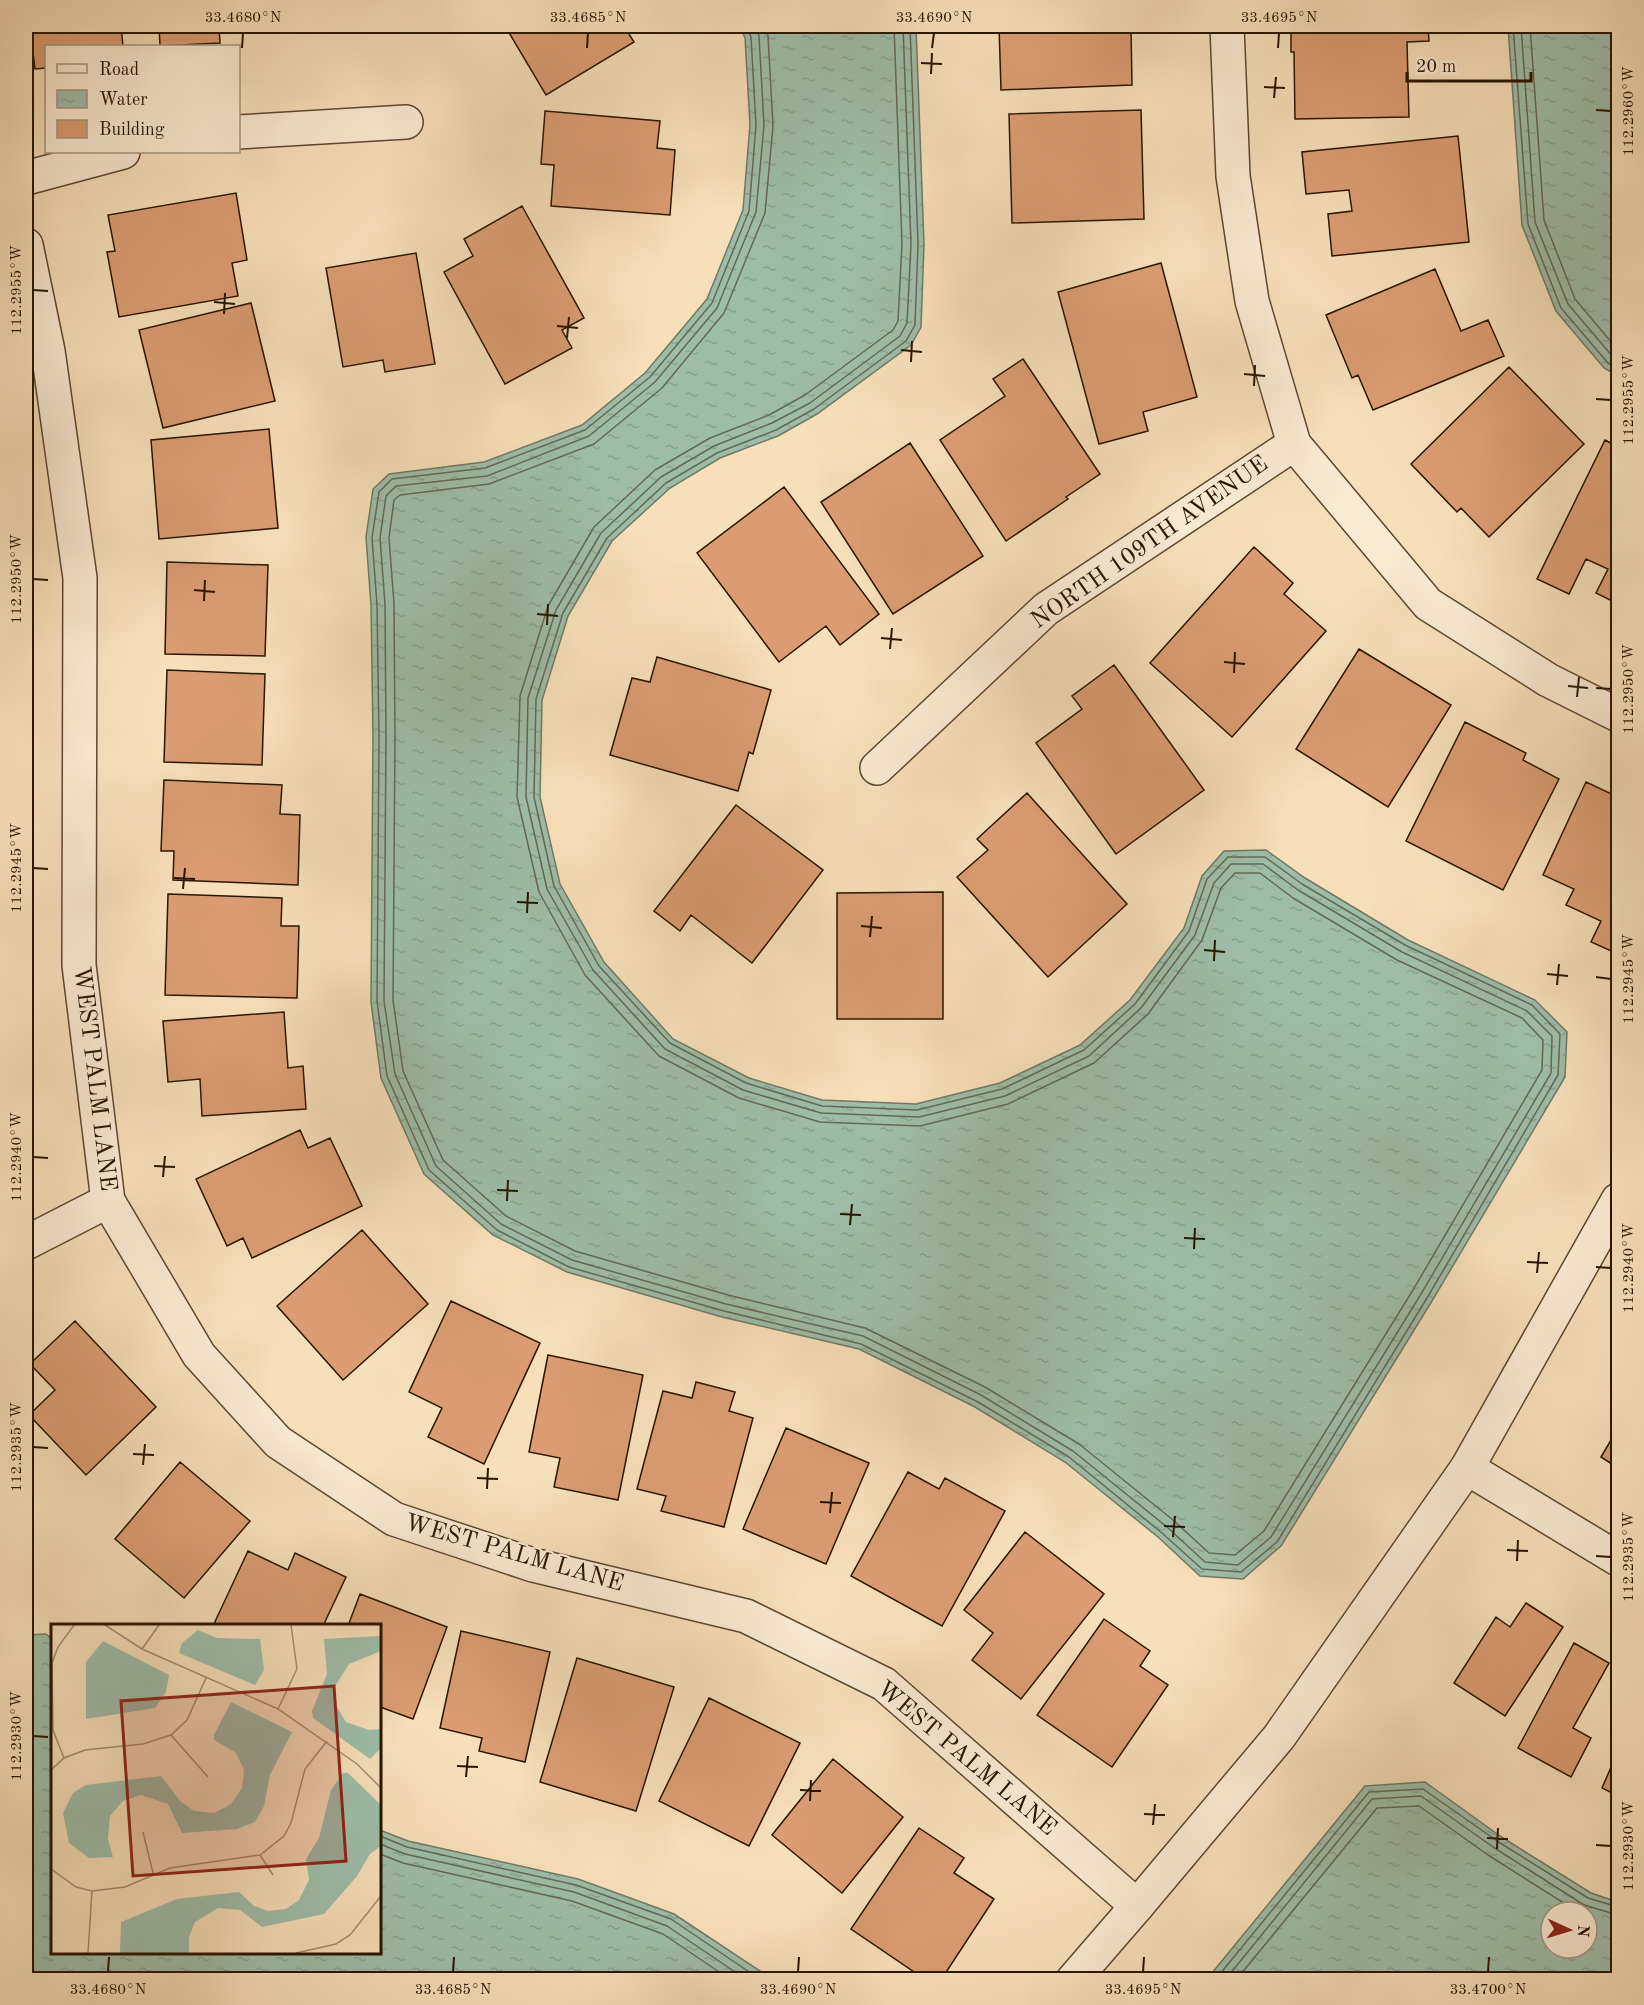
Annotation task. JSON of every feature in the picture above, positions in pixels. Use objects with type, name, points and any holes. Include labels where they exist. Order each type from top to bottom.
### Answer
[{"type":"street","points":[[1227,26],[1233,176],[1252,301],[1294,444],[1428,604],[1548,680],[1618,715]]},
{"type":"street","points":[[240,132],[405,122]]},
{"type":"street","points":[[26,178],[119,153]]},
{"type":"street","name":"WEST PALM LANE","points":[[26,245],[48,351],[80,578],[79,964],[108,1201],[198,1355],[278,1442],[394,1519],[533,1565],[746,1616],[884,1684],[1137,1906]]},
{"type":"street","name":"NORTH 109TH AVENUE","points":[[877,768],[1046,609],[1294,444]]},
{"type":"street","points":[[1073,1980],[1279,1737],[1467,1468],[1618,1200]]},
{"type":"street","points":[[26,1244],[108,1201]]},
{"type":"street","points":[[1467,1468],[1618,1559]]},
{"type":"water","points":[[740,26],[916,26],[924,244],[921,327],[911,345],[817,414],[778,436],[720,458],[670,488],[612,541],[568,616],[542,700],[540,797],[560,884],[604,962],[673,1039],[749,1078],[822,1100],[916,1104],[1000,1083],[1080,1045],[1130,1000],[1184,928],[1202,876],[1224,851],[1266,850],[1305,878],[1408,940],[1535,1000],[1567,1032],[1565,1077],[1432,1301],[1281,1546],[1243,1579],[1200,1576],[1158,1537],[1065,1462],[975,1407],[859,1349],[722,1317],[567,1272],[493,1235],[424,1174],[381,1078],[371,1002],[373,737],[371,605],[366,537],[373,489],[389,474],[484,462],[582,425],[645,373],[707,299],[743,210],[750,125],[745,38]]},
{"type":"water","points":[[1508,26],[1618,26],[1618,376],[1604,368],[1556,311],[1522,225]]},
{"type":"water","points":[[46,1634],[51,1638],[51,1954],[381,1954],[381,1830],[408,1841],[578,1879],[674,1914],[772,1979],[26,1979],[26,1635]]},
{"type":"water","points":[[1425,1782],[1500,1836],[1591,1893],[1618,1902],[1618,1979],[1207,1979],[1365,1786]]},
{"type":"building","points":[[30,26],[121,26],[123,45],[45,45],[45,68],[35,69]]},
{"type":"building","points":[[159,26],[219,26],[220,43],[160,45]]},
{"type":"building","points":[[505,26],[624,26],[634,42],[546,95]]},
{"type":"building","points":[[999,26],[1138,26],[1138,29],[1131,29],[1132,85],[1001,90]]},
{"type":"building","points":[[1291,26],[1428,26],[1429,41],[1407,42],[1409,117],[1295,119],[1294,52],[1291,52]]},
{"type":"building","points":[[1141,110],[1144,219],[1012,223],[1009,114]]},
{"type":"building","points":[[545,111],[660,121],[657,148],[675,150],[670,215],[551,206],[554,165],[541,164]]},
{"type":"building","points":[[1458,136],[1469,242],[1332,256],[1328,214],[1352,211],[1349,190],[1306,194],[1302,152]]},
{"type":"building","points":[[236,193],[247,260],[232,263],[238,296],[119,317],[107,252],[115,251],[108,215]]},
{"type":"building","points":[[522,206],[584,318],[562,330],[572,348],[505,384],[444,272],[473,256],[464,239]]},
{"type":"building","points":[[416,253],[435,364],[385,372],[383,360],[343,367],[326,268]]},
{"type":"building","points":[[1161,263],[1197,397],[1143,412],[1148,431],[1099,444],[1058,292]]},
{"type":"building","points":[[1435,269],[1461,331],[1488,320],[1504,356],[1373,410],[1358,375],[1352,378],[1326,315]]},
{"type":"building","points":[[251,303],[275,401],[163,428],[139,330]]},
{"type":"building","points":[[1023,359],[1100,474],[1006,541],[940,440],[1005,396],[993,379]]},
{"type":"building","points":[[1509,367],[1584,444],[1489,537],[1461,508],[1457,512],[1411,464]]},
{"type":"building","points":[[269,429],[278,528],[159,539],[151,440]]},
{"type":"building","points":[[1605,440],[1618,447],[1618,604],[1596,593],[1608,569],[1586,559],[1569,594],[1537,579]]},
{"type":"building","points":[[910,443],[983,556],[893,614],[821,502]]},
{"type":"building","points":[[784,487],[879,614],[840,645],[826,626],[779,662],[697,553]]},
{"type":"building","points":[[1254,547],[1293,583],[1284,594],[1326,631],[1232,737],[1150,663]]},
{"type":"building","points":[[167,562],[268,565],[265,656],[165,654]]},
{"type":"building","points":[[1359,649],[1451,705],[1388,807],[1296,749]]},
{"type":"building","points":[[657,657],[771,690],[753,754],[749,752],[738,791],[610,755],[632,678],[650,682]]},
{"type":"building","points":[[1114,665],[1204,790],[1116,854],[1036,743],[1082,709],[1072,696]]},
{"type":"building","points":[[167,670],[265,674],[262,765],[164,762]]},
{"type":"building","points":[[1465,722],[1526,753],[1523,760],[1559,779],[1503,890],[1406,841]]},
{"type":"building","points":[[164,780],[282,785],[280,814],[300,815],[298,885],[173,880],[174,851],[161,851]]},
{"type":"building","points":[[1586,782],[1618,797],[1618,954],[1591,942],[1601,921],[1566,905],[1574,889],[1543,875]]},
{"type":"building","points":[[1027,793],[1127,904],[1048,977],[957,877],[988,850],[977,839]]},
{"type":"building","points":[[736,805],[823,870],[752,963],[691,915],[680,931],[654,911]]},
{"type":"building","points":[[943,892],[943,1019],[837,1019],[837,893]]},
{"type":"building","points":[[168,894],[282,898],[281,926],[299,926],[297,998],[165,995]]},
{"type":"building","points":[[284,1012],[288,1068],[303,1066],[306,1109],[202,1116],[200,1079],[168,1082],[163,1021]]},
{"type":"building","points":[[300,1130],[308,1148],[330,1138],[362,1206],[252,1258],[243,1238],[227,1246],[196,1179]]},
{"type":"building","points":[[362,1230],[428,1304],[343,1380],[277,1306]]},
{"type":"building","points":[[451,1301],[540,1343],[484,1464],[428,1437],[442,1408],[409,1392]]},
{"type":"building","points":[[75,1321],[156,1407],[86,1475],[29,1415],[55,1390],[30,1364]]},
{"type":"building","points":[[548,1355],[643,1375],[618,1500],[554,1487],[560,1458],[529,1452]]},
{"type":"building","points":[[696,1382],[735,1392],[729,1411],[753,1418],[724,1527],[661,1511],[666,1496],[637,1489],[663,1391],[692,1398]]},
{"type":"building","points":[[786,1428],[869,1463],[826,1564],[743,1529]]},
{"type":"building","points":[[1618,1428],[1618,1468],[1601,1457]]},
{"type":"building","points":[[180,1462],[250,1521],[184,1598],[115,1539]]},
{"type":"building","points":[[908,1472],[939,1489],[945,1478],[1005,1511],[942,1626],[851,1576]]},
{"type":"building","points":[[1025,1532],[1104,1594],[1021,1699],[972,1660],[993,1633],[964,1610]]},
{"type":"building","points":[[248,1551],[288,1570],[295,1553],[346,1577],[324,1624],[214,1624]]},
{"type":"building","points":[[360,1594],[447,1627],[413,1719],[381,1707],[381,1624],[349,1624]]},
{"type":"building","points":[[1526,1603],[1563,1627],[1505,1716],[1454,1683],[1496,1617],[1510,1627]]},
{"type":"building","points":[[1104,1619],[1150,1651],[1140,1666],[1168,1685],[1112,1767],[1037,1715]]},
{"type":"building","points":[[461,1631],[550,1652],[525,1762],[479,1751],[482,1738],[440,1728]]},
{"type":"building","points":[[1574,1643],[1609,1663],[1573,1728],[1591,1738],[1571,1777],[1518,1748]]},
{"type":"building","points":[[577,1658],[674,1687],[636,1811],[540,1782]]},
{"type":"building","points":[[709,1698],[800,1743],[749,1846],[659,1801]]},
{"type":"building","points":[[1618,1751],[1618,1796],[1602,1788]]},
{"type":"building","points":[[833,1759],[903,1817],[842,1893],[772,1835]]},
{"type":"building","points":[[919,1828],[964,1858],[954,1873],[994,1899],[941,1980],[926,1980],[851,1929]]}]
